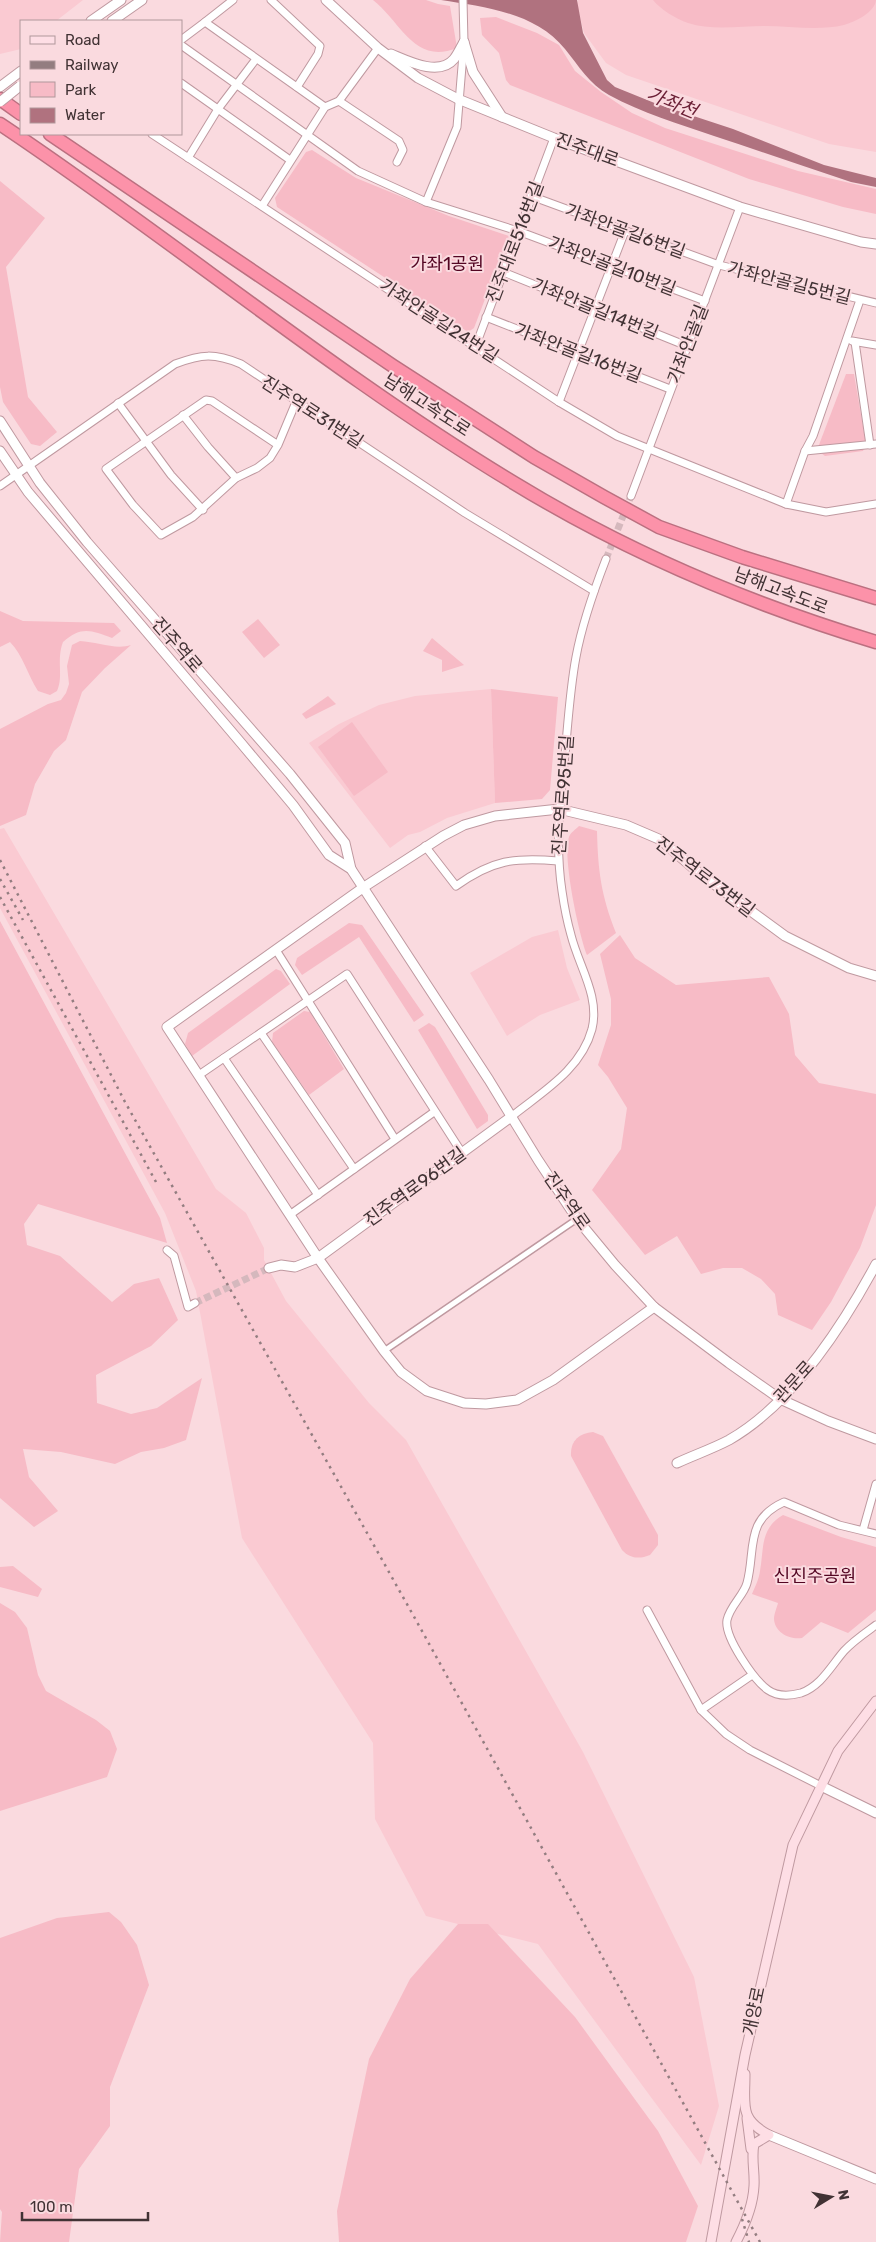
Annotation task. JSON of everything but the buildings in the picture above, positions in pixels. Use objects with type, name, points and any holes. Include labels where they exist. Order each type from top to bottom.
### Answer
[{"type":"highway","points":[[0,100],[20,113]]},
{"type":"highway","name":"남해고속도로","points":[[0,124],[63,166],[367,387],[514,483],[646,555],[740,595],[824,626],[876,642]]},
{"type":"highway","name":"남해고속도로","points":[[51,135],[393,366],[534,457],[595,492],[659,527],[742,557],[876,598]]},
{"type":"main road","name":"개양로","points":[[711,2242],[744,2056],[793,1845],[838,1751],[876,1701]]},
{"type":"main road","points":[[736,2242],[746,2223],[754,2187],[747,2118],[744,2056]]},
{"type":"main road","points":[[747,2118],[754,2127],[769,2135]]},
{"type":"main road","points":[[752,2155],[754,2144],[769,2135]]},
{"type":"street","points":[[92,20],[121,0]]},
{"type":"street","points":[[113,20],[142,0]]},
{"type":"street","points":[[182,39],[233,0]]},
{"type":"street","points":[[271,0],[320,46],[318,54],[297,87]]},
{"type":"street","name":"진주대로","points":[[326,0],[378,48],[418,78],[458,99],[554,138],[740,207],[861,242],[876,244]]},
{"type":"street","points":[[426,202],[456,127],[464,42],[463,3]]},
{"type":"street","points":[[205,22],[325,108]]},
{"type":"street","points":[[262,206],[325,108],[339,101],[378,48],[416,65],[440,68],[453,60],[464,42]]},
{"type":"street","points":[[464,42],[473,72],[502,118]]},
{"type":"street","name":"가좌안골길10번길","points":[[182,45],[306,136],[358,171],[426,202],[518,231],[705,301]]},
{"type":"street","points":[[188,158],[218,109],[256,59]]},
{"type":"street","points":[[0,87],[20,72]]},
{"type":"street","points":[[182,84],[290,160]]},
{"type":"street","points":[[0,100],[20,87]]},
{"type":"street","points":[[339,101],[399,141],[402,150],[397,162]]},
{"type":"street","name":"가좌안골길24번길","points":[[154,135],[476,345],[559,402],[617,436],[648,448]]},
{"type":"street","name":"진주대로516번길","points":[[476,345],[554,138]]},
{"type":"street","name":"가좌안골길6번길","points":[[531,196],[719,265]]},
{"type":"street","name":"가좌안골길","points":[[648,448],[740,207]]},
{"type":"street","points":[[559,402],[625,231]]},
{"type":"street","name":"가좌안골길5번길","points":[[719,265],[860,300],[876,302]]},
{"type":"street","name":"가좌안골길14번길","points":[[503,272],[687,346]]},
{"type":"street","points":[[786,504],[805,451],[813,436],[860,300]]},
{"type":"street","name":"가좌안골길16번길","points":[[486,317],[670,389]]},
{"type":"street","points":[[847,340],[876,345]]},
{"type":"street","points":[[805,451],[873,444],[855,342]]},
{"type":"street","name":"진주역로31번길","points":[[0,486],[175,364],[196,356],[220,356],[241,364],[465,513],[594,591]]},
{"type":"street","points":[[278,444],[212,401],[206,400],[106,469],[134,505],[161,535],[202,510],[236,478],[257,468],[270,458],[278,444],[296,402]]},
{"type":"street","points":[[118,403],[145,442],[202,510]]},
{"type":"street","points":[[184,415],[236,478]]},
{"type":"street","name":"진주역로","points":[[0,421],[29,467],[87,542],[290,774],[345,843],[351,869]]},
{"type":"street","points":[[631,496],[648,448],[786,504],[826,512],[876,504]]},
{"type":"street","name":"진주역로","points":[[0,451],[16,476],[75,550],[129,609],[247,750],[292,805],[329,855],[351,869],[577,1218],[615,1266],[654,1306],[780,1399],[828,1421],[876,1439]]},
{"type":"street","name":"진주역로95번길","points":[[511,1117],[562,1076],[577,1061],[586,1045],[595,1012],[593,996],[571,934],[562,892],[558,861],[559,808],[576,656],[594,591],[606,559]]},
{"type":"street","name":"진주역로73번길","points":[[199,1075],[167,1027],[425,846],[464,826],[495,816],[559,808],[626,825],[661,840],[699,873],[785,936],[849,968],[876,976]]},
{"type":"street","points":[[425,846],[456,886],[476,871],[499,863],[527,858],[558,861]]},
{"type":"street","points":[[276,950],[396,1139]]},
{"type":"street","points":[[462,1153],[347,974],[199,1075],[318,1258],[384,1351],[401,1372],[427,1391],[464,1403],[486,1404],[517,1400],[553,1380],[654,1306]]},
{"type":"street","points":[[261,1032],[354,1169]]},
{"type":"street","points":[[224,1058],[318,1194]]},
{"type":"street","points":[[291,1214],[434,1112]]},
{"type":"street","name":"진주역로96번길","points":[[270,1268],[274,1265],[303,1266],[318,1258],[511,1117]]},
{"type":"street","points":[[384,1351],[577,1218]]},
{"type":"street","points":[[167,1250],[174,1256],[188,1307],[195,1303]]},
{"type":"street","name":"관문로","points":[[676,1463],[728,1440],[763,1415],[780,1399],[818,1355],[844,1319],[876,1264]]},
{"type":"street","points":[[863,1530],[876,1484]]},
{"type":"street","points":[[876,1534],[839,1525],[784,1502],[765,1515],[758,1523],[753,1535],[746,1585],[737,1598],[727,1620],[728,1634],[752,1675],[769,1691],[781,1696],[802,1693],[824,1678],[844,1650],[876,1624]]},
{"type":"street","points":[[648,1610],[701,1710],[726,1734],[750,1750],[876,1812]]},
{"type":"street","points":[[701,1710],[752,1675]]},
{"type":"street","points":[[769,2135],[876,2178]]},
{"type":"shaded area","points":[[0,0],[83,0],[57,20],[20,20],[20,49],[0,54]]},
{"type":"shaded area","points":[[578,0],[876,0],[876,152],[829,144],[626,75],[606,63],[584,33],[577,5]]},
{"type":"shaded area","points":[[491,689],[495,803],[447,818],[420,832],[408,835],[390,848],[309,743],[339,724],[379,705],[415,696]]},
{"type":"shaded area","points":[[4,828],[216,1189],[246,1213],[264,1248],[264,1260],[286,1301],[369,1403],[406,1440],[583,1752],[694,1977],[719,2106],[701,2165],[538,1944],[426,1916],[375,1819],[373,1743],[242,1538],[196,1291],[165,1213],[0,908],[0,829]]},
{"type":"shaded area","points":[[558,930],[567,968],[580,1000],[540,1015],[507,1036],[470,973],[532,937]]},
{"type":"green space","points":[[373,0],[426,0],[450,6],[457,48],[442,52],[430,51],[419,46]]},
{"type":"green space","points":[[653,0],[876,0],[872,9],[854,22],[834,27],[815,28],[764,26],[707,27],[683,21],[673,16]]},
{"type":"green space","points":[[496,17],[537,33],[559,45],[575,71],[632,113],[665,128],[798,171],[876,189],[876,214],[843,207],[749,179],[510,85],[506,80],[499,53],[482,35],[480,18]]},
{"type":"green space","name":"가좌1공원","points":[[312,150],[356,178],[449,216],[509,236],[474,328],[468,332],[277,207],[275,198],[306,152]]},
{"type":"green space","points":[[0,181],[45,218],[6,267],[28,397],[57,432],[40,446],[31,444],[3,402],[0,387]]},
{"type":"green space","points":[[846,374],[854,374],[866,444],[863,451],[825,456],[817,450]]},
{"type":"green space","points":[[0,611],[23,621],[114,623],[121,631],[112,638],[86,631],[75,634],[63,642],[60,655],[59,685],[57,691],[50,695],[38,691],[15,647],[10,642],[0,647]]},
{"type":"green space","points":[[258,619],[280,645],[264,658],[242,632]]},
{"type":"green space","points":[[432,638],[464,665],[442,672],[442,660],[423,651]]},
{"type":"green space","points":[[80,641],[113,646],[131,645],[82,692],[66,740],[54,751],[35,784],[26,815],[0,826],[0,729],[48,704],[61,700],[69,684],[67,666],[72,645]]},
{"type":"green space","points":[[491,689],[558,697],[550,790],[542,799],[495,803]]},
{"type":"green space","points":[[328,696],[336,704],[306,719],[302,714]]},
{"type":"green space","points":[[352,722],[388,772],[354,796],[318,747]]},
{"type":"green space","points":[[579,826],[597,831],[601,883],[616,933],[587,955],[576,914],[567,847],[569,837]]},
{"type":"green space","points":[[0,921],[160,1218],[167,1243],[38,1204],[24,1224],[27,1245],[60,1256],[112,1302],[134,1284],[159,1278],[178,1320],[151,1346],[96,1375],[97,1403],[131,1414],[157,1408],[202,1378],[186,1440],[164,1448],[141,1452],[115,1464],[61,1452],[23,1449],[29,1477],[58,1511],[34,1527],[0,1498]]},
{"type":"green space","points":[[349,923],[362,925],[424,1015],[414,1022],[359,937],[302,975],[295,965],[297,958]]},
{"type":"green space","points":[[620,935],[635,958],[676,985],[769,977],[789,1014],[795,1055],[819,1083],[876,1094],[876,1205],[860,1248],[831,1302],[812,1330],[778,1315],[775,1294],[761,1279],[742,1268],[723,1268],[701,1274],[677,1236],[645,1255],[592,1190],[621,1149],[627,1108],[608,1077],[598,1065],[611,1025],[611,999],[600,954]]},
{"type":"green space","points":[[276,969],[281,971],[290,984],[192,1056],[185,1044],[188,1033]]},
{"type":"green space","points":[[304,1011],[310,1012],[344,1069],[309,1095],[272,1042],[273,1033]]},
{"type":"green space","points":[[429,1023],[435,1027],[488,1115],[488,1121],[477,1129],[418,1030]]},
{"type":"green space","points":[[593,1432],[603,1436],[658,1535],[658,1545],[650,1555],[635,1557],[628,1555],[622,1550],[571,1456],[572,1446],[576,1439],[584,1434]]},
{"type":"green space","name":"신진주공원","points":[[783,1515],[841,1537],[876,1547],[876,1610],[848,1633],[821,1622],[802,1638],[788,1637],[780,1632],[775,1624],[774,1617],[778,1603],[752,1594],[759,1574],[764,1540],[770,1526]]},
{"type":"green space","points":[[13,1566],[42,1589],[38,1597],[0,1587],[0,1567]]},
{"type":"green space","points":[[0,1603],[15,1612],[27,1628],[38,1675],[46,1691],[96,1720],[110,1731],[117,1749],[107,1777],[0,1811]]},
{"type":"green space","points":[[109,1912],[121,1922],[137,1945],[149,1985],[110,2087],[110,2126],[79,2169],[69,2242],[0,2242],[2,2212],[0,2209],[0,1938],[57,1918]]},
{"type":"green space","points":[[458,1924],[488,1924],[575,2017],[658,2131],[698,2206],[686,2242],[339,2242],[337,2211],[369,2059],[410,1979]]},
{"type":"water","name":"가좌천","points":[[441,0],[577,0],[583,33],[607,80],[615,87],[657,104],[733,129],[824,165],[876,178],[876,187],[851,182],[634,107],[609,95],[596,86],[565,49],[539,27],[508,13]]},
{"type":"tunnel","points":[[606,559],[631,496]]},
{"type":"tunnel","points":[[195,1303],[269,1268]]},
{"type":"railway","points":[[0,860],[125,1102],[417,1622],[760,2242]]},
{"type":"railway","points":[[0,879],[23,920]]},
{"type":"railway","points":[[0,897],[156,1182]]},
{"type":"railway","points":[[742,2219],[749,2242]]}]
